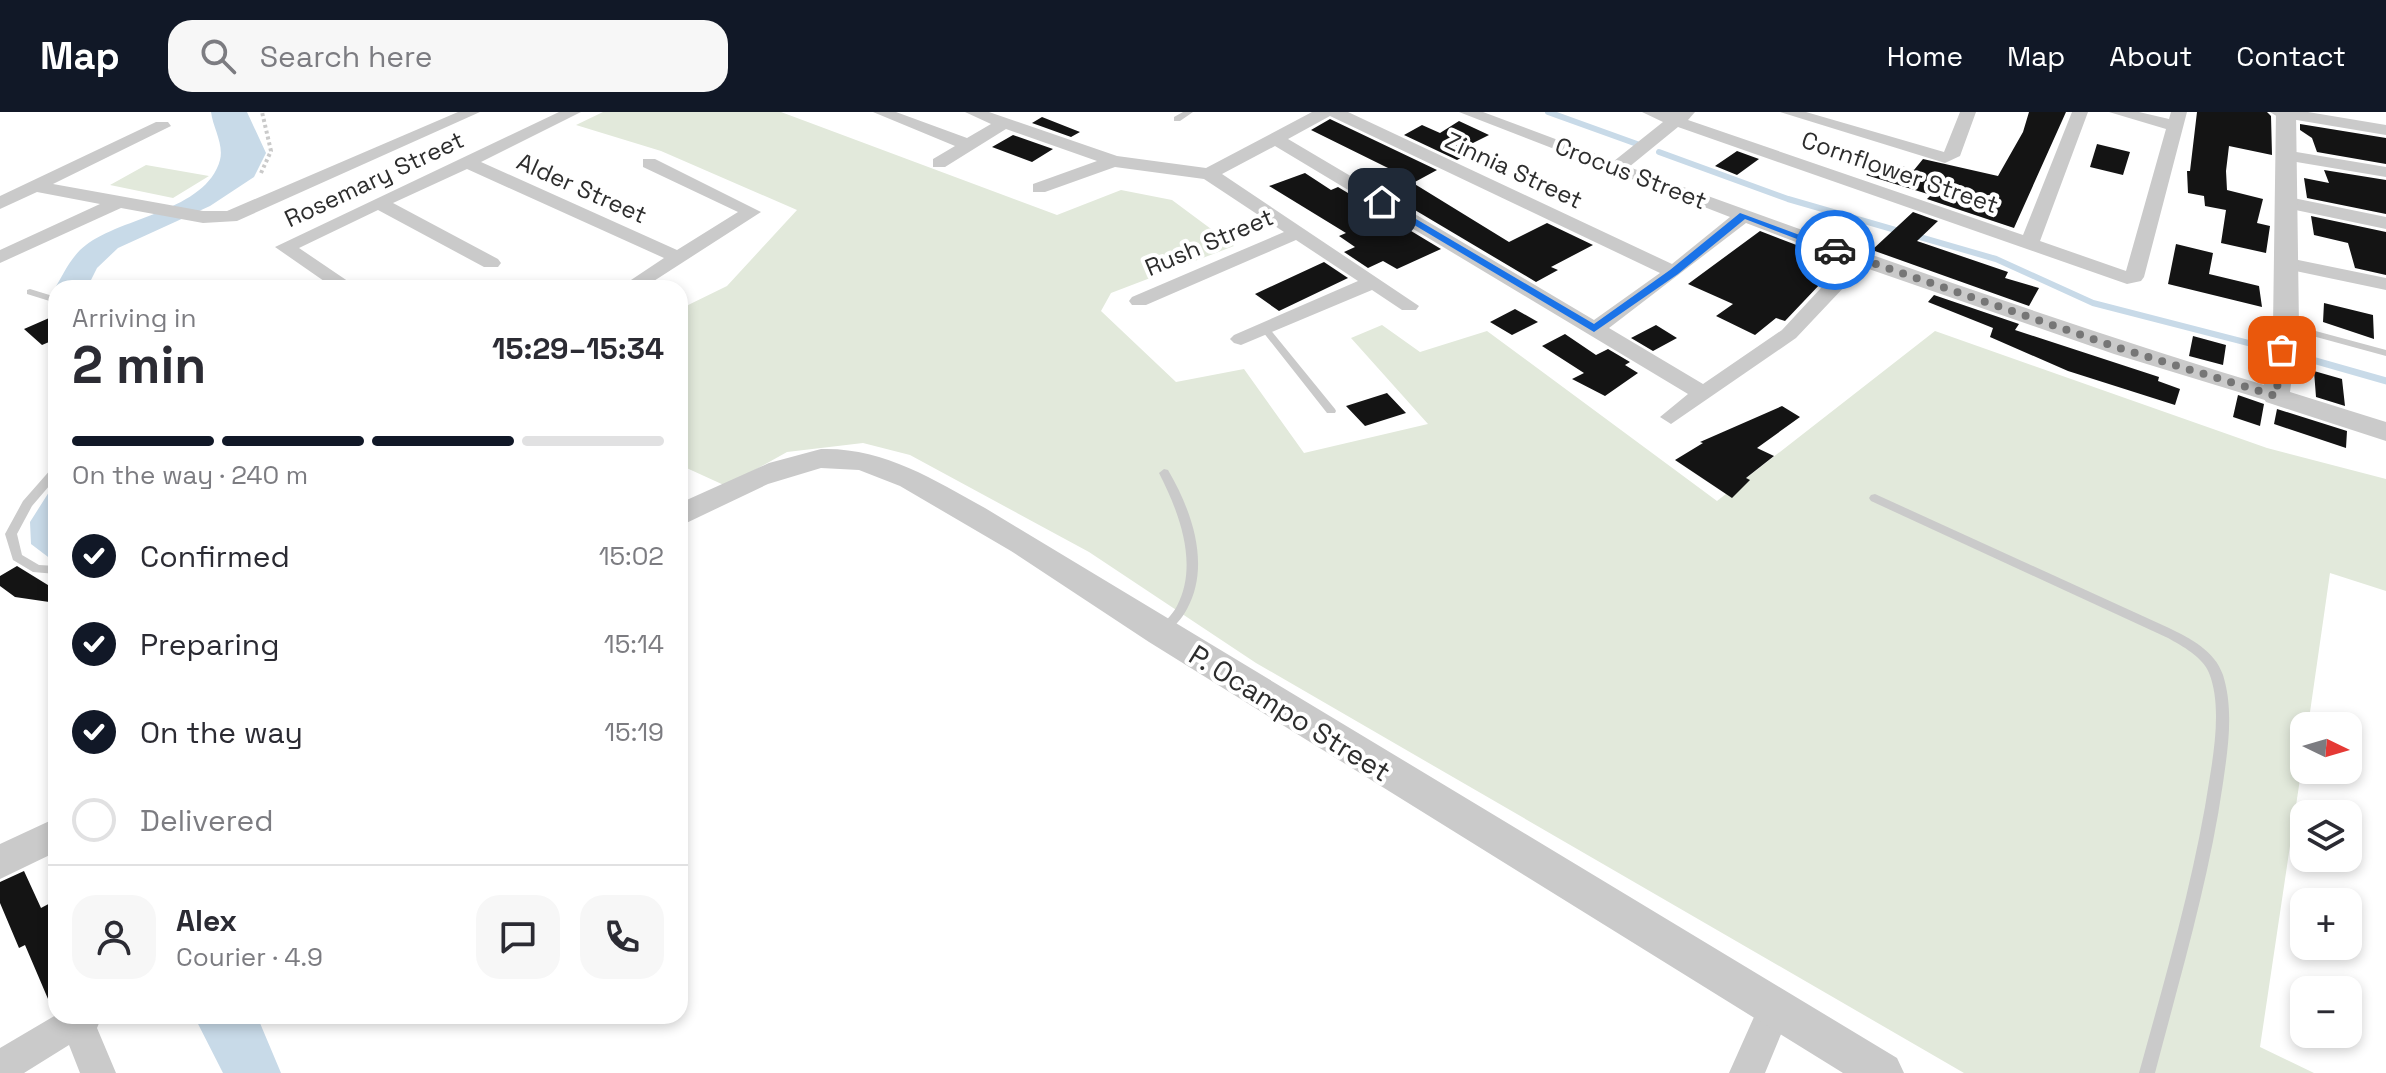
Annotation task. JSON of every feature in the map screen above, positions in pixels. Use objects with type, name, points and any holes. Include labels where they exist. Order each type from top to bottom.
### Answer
[{"type":"street","points":[[37,187],[203,217],[242,213],[472,112]]},
{"type":"street","name":"Rosemary Street","points":[[327,280],[286,251],[289,243],[573,112]]},
{"type":"street","points":[[881,112],[968,145]]},
{"type":"street","points":[[973,112],[1114,161],[1209,174],[1409,306]]},
{"type":"street","points":[[1209,174],[1325,112]]},
{"type":"street","name":"Zinnia Street","points":[[1334,112],[1674,272]]},
{"type":"street","name":"Crocus Street","points":[[1467,112],[1859,259],[2122,349],[2386,432]]},
{"type":"street","name":"Cornflower Street","points":[[1650,112],[1684,117],[2030,241],[2118,276],[2134,277],[2178,119]]},
{"type":"street","points":[[1788,112],[1840,120],[1945,158],[1951,156],[1968,112]]},
{"type":"street","points":[[2030,241],[2080,112]]},
{"type":"street","points":[[2117,112],[2178,119]]},
{"type":"street","points":[[2276,396],[2286,326],[2284,113],[2386,130]]},
{"type":"street","points":[[1618,167],[1684,117]]},
{"type":"street","points":[[939,163],[1004,123]]},
{"type":"street","points":[[0,203],[162,126]]},
{"type":"street","points":[[1276,139],[1702,393]]},
{"type":"street","points":[[2285,155],[2386,172]]},
{"type":"street","points":[[1039,188],[1114,161]]},
{"type":"street","name":"Alder Street","points":[[467,162],[677,257]]},
{"type":"street","points":[[641,280],[750,215],[751,209],[649,163]]},
{"type":"street","points":[[0,257],[119,202]]},
{"type":"street","points":[[2284,202],[2386,223]]},
{"type":"street","points":[[379,203],[491,263]]},
{"type":"street","points":[[1594,329],[1674,272],[1744,215]]},
{"type":"street","name":"Rush Street","points":[[1139,301],[1299,232]]},
{"type":"street","points":[[1671,417],[1789,334],[1859,259]]},
{"type":"street","points":[[2284,263],[2386,284]]},
{"type":"street","points":[[1241,339],[1374,282]]},
{"type":"street","name":"P. Ocampo Street","points":[[688,512],[768,475],[808,461],[838,458],[897,471],[1074,574],[1161,633],[1774,1010],[1882,1073]]},
{"type":"street","points":[[0,862],[48,838]]},
{"type":"street","points":[[1747,1073],[1774,1010]]},
{"type":"street","points":[[0,1068],[71,1024]]},
{"type":"street","points":[[83,1024],[98,1073]]},
{"type":"lane","points":[[1177,119],[1189,112]]},
{"type":"lane","points":[[30,292],[48,298]]},
{"type":"lane","points":[[2286,326],[2386,353]]},
{"type":"lane","points":[[1266,330],[1331,411]]},
{"type":"lane","points":[[1161,633],[1183,607],[1192,561],[1191,536],[1175,491],[1164,473]]},
{"type":"lane","points":[[48,480],[27,504],[11,534],[17,557],[37,569],[48,570]]},
{"type":"lane","points":[[1875,498],[2165,631],[2203,656],[2215,672],[2221,691],[2219,783],[2147,1073]]},
{"type":"path","points":[[261,173],[267,167],[273,142],[262,112]]},
{"type":"shaded area","points":[[603,112],[781,112],[1057,215],[1121,190],[1172,200],[1234,246],[1111,293],[1101,311],[1176,382],[1244,369],[1304,453],[1428,424],[1351,338],[1382,325],[1420,352],[1487,331],[1717,501],[1935,331],[2267,448],[2386,479],[2386,591],[2330,573],[2310,712],[2290,712],[2290,784],[2299,784],[2297,800],[2290,800],[2290,846],[2260,1047],[2314,1073],[1964,1073],[1256,663],[1089,552],[910,455],[863,443],[787,452],[726,486],[688,469],[688,305],[727,286],[797,210],[661,151],[576,125]]},
{"type":"shaded area","points":[[146,165],[209,176],[173,198],[110,185]]},
{"type":"water","points":[[211,112],[247,112],[266,153],[254,177],[210,206],[118,248],[97,268],[91,280],[60,280],[86,245],[102,235],[181,202],[198,191],[212,177],[220,160]]},
{"type":"water","points":[[48,494],[48,557],[31,544],[30,522]]},
{"type":"water","points":[[198,1024],[260,1024],[281,1073],[223,1073]]},
{"type":"building","points":[[2029,112],[2066,112],[2014,228],[1927,199],[1931,195],[1866,175],[1883,160],[1914,170],[1923,159],[1998,176],[2023,132]]},
{"type":"building","points":[[2197,112],[2267,112],[2271,116],[2272,155],[2229,146],[2226,171],[2227,190],[2263,199],[2257,223],[2270,226],[2266,253],[2221,243],[2226,210],[2205,206],[2204,196],[2188,193],[2187,171],[2190,171]]},
{"type":"building","points":[[1042,117],[1080,132],[1071,137],[1032,123]]},
{"type":"building","points":[[1330,119],[1437,170],[1413,183],[1509,242],[1547,223],[1593,245],[1551,267],[1558,270],[1536,282],[1361,178],[1388,168],[1311,130]]},
{"type":"building","points":[[1459,121],[1489,135],[1467,146],[1477,150],[1457,160],[1404,135],[1422,125],[1440,133]]},
{"type":"building","points":[[2300,124],[2386,138],[2386,164],[2317,152],[2312,138],[2300,130]]},
{"type":"building","points":[[1013,135],[1053,149],[1032,162],[992,147]]},
{"type":"building","points":[[2097,144],[2130,152],[2123,175],[2090,167]]},
{"type":"building","points":[[1737,151],[1759,159],[1737,175],[1715,166]]},
{"type":"building","points":[[2324,170],[2386,180],[2386,214],[2307,198],[2304,178],[2329,183]]},
{"type":"building","points":[[1305,173],[1331,190],[1338,187],[1441,249],[1397,269],[1383,261],[1368,268],[1344,252],[1355,247],[1339,236],[1346,233],[1269,186]]},
{"type":"building","points":[[1913,212],[1938,221],[1917,241],[2008,272],[2005,278],[2039,288],[2029,306],[1872,250]]},
{"type":"building","points":[[2311,216],[2386,232],[2386,275],[2355,268],[2348,243],[2314,235]]},
{"type":"building","points":[[1760,231],[1841,262],[1785,321],[1776,318],[1755,335],[1716,316],[1733,304],[1688,284]]},
{"type":"building","points":[[2176,244],[2213,253],[2209,274],[2259,286],[2262,307],[2168,284]]},
{"type":"building","points":[[1324,262],[1348,278],[1279,311],[1255,294]]},
{"type":"building","points":[[1934,295],[2019,324],[2015,330],[2159,377],[2158,381],[2180,389],[2175,405],[2068,371],[1990,337],[1993,328],[1928,302]]},
{"type":"building","points":[[2324,303],[2373,315],[2374,339],[2323,322]]},
{"type":"building","points":[[1515,309],[1538,322],[1512,335],[1490,322]]},
{"type":"building","points":[[48,318],[48,342],[42,345],[24,329]]},
{"type":"building","points":[[1656,325],[1677,338],[1653,351],[1631,338]]},
{"type":"building","points":[[1565,334],[1596,355],[1608,349],[1630,362],[1625,365],[1638,373],[1605,396],[1572,379],[1584,373],[1542,346]]},
{"type":"building","points":[[2193,336],[2226,345],[2223,365],[2189,356]]},
{"type":"building","points":[[2314,371],[2342,379],[2345,406],[2316,397]]},
{"type":"building","points":[[1387,393],[1406,413],[1365,426],[1346,406]]},
{"type":"building","points":[[2238,395],[2264,404],[2260,426],[2233,417]]},
{"type":"building","points":[[1782,406],[1800,417],[1757,448],[1774,456],[1746,478],[1750,480],[1732,498],[1675,460],[1703,443],[1700,442]]},
{"type":"building","points":[[2277,409],[2347,431],[2346,448],[2274,424]]},
{"type":"building","points":[[17,566],[48,585],[48,602],[15,597],[0,586],[0,576]]},
{"type":"building","points":[[24,871],[41,908],[48,904],[48,999],[25,945],[19,948],[0,903],[0,882]]},
{"type":"waterway","points":[[1548,112],[1637,144]]},
{"type":"waterway","points":[[1659,152],[1788,199],[1996,259],[2093,303],[2260,346]]},
{"type":"waterway","points":[[2307,358],[2302,357],[2386,381]]},
{"type":"way so far","points":[[1835,250],[2122,349],[2276,396],[2282,350]]},
{"type":"route","points":[[1382,202],[1594,329],[1674,272],[1744,215],[1835,250]]}]
